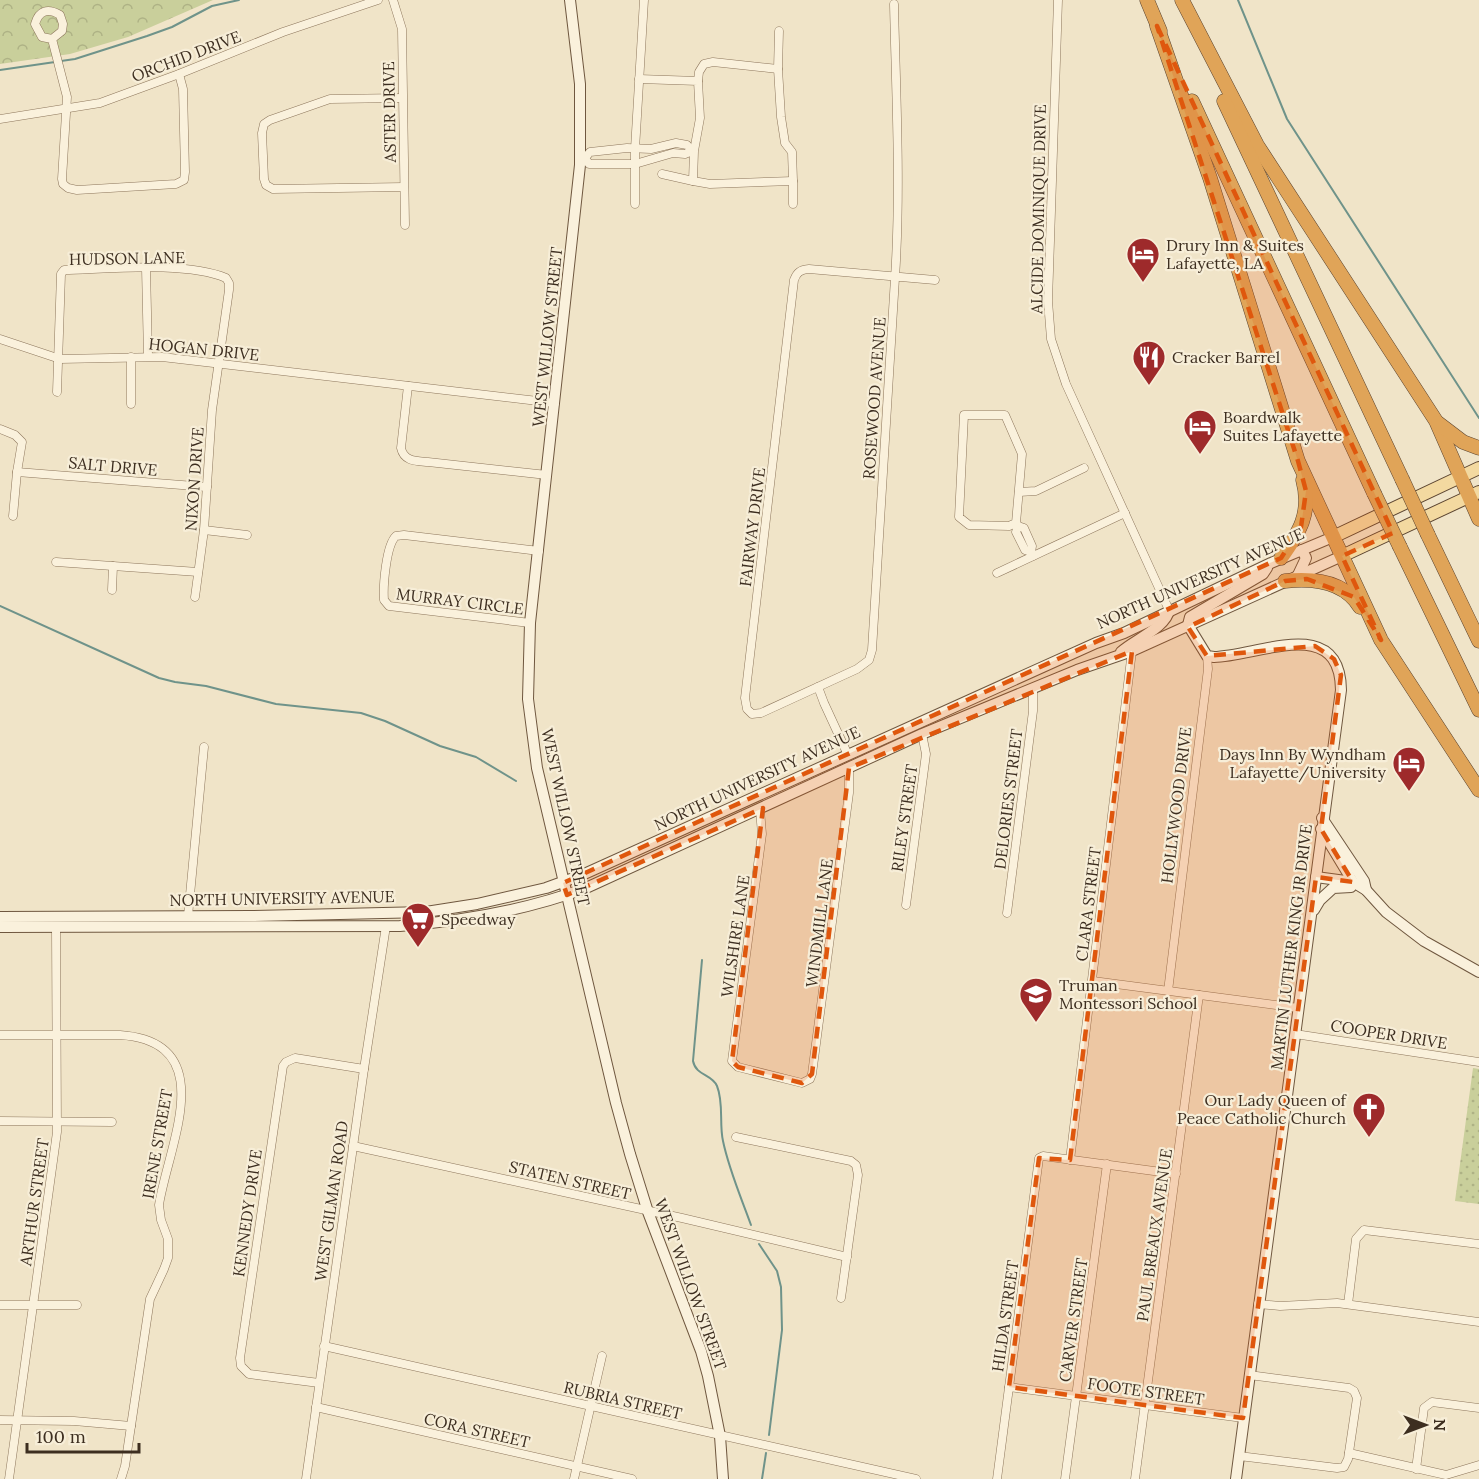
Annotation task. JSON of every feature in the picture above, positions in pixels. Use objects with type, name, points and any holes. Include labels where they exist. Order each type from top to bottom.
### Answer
[{"type":"highway","points":[[1147,0],[1210,178],[1306,491],[1304,516],[1297,536],[1276,561]]},
{"type":"highway","points":[[1182,0],[1257,145],[1436,421],[1462,477],[1474,495],[1479,519]]},
{"type":"highway","points":[[1182,0],[1228,111],[1479,641]]},
{"type":"highway","points":[[1157,26],[1374,493],[1479,710]]},
{"type":"highway","points":[[1436,421],[1463,442],[1479,448]]},
{"type":"highway","points":[[1298,461],[1381,640]]},
{"type":"highway","points":[[1291,578],[1319,580],[1354,597],[1479,790]]},
{"type":"main road","name":"WEST WILLOW STREET","points":[[570,0],[580,84],[583,158],[530,623],[528,699],[532,738],[616,1103],[648,1212],[701,1351],[713,1397],[720,1436],[723,1479]]},
{"type":"main road","name":"NORTH UNIVERSITY AVENUE","points":[[0,917],[251,916],[426,912],[477,904],[564,883],[1031,672],[1124,633],[1169,610],[1333,537],[1479,468]]},
{"type":"main road","name":"NORTH UNIVERSITY AVENUE","points":[[0,927],[386,926],[452,921],[567,895],[760,810],[922,734],[1189,627],[1474,495]]},
{"type":"main road","points":[[1291,578],[1306,558],[1302,550]]},
{"type":"main road","points":[[1207,656],[1189,627],[1189,620],[1193,615],[1263,574],[1276,561]]},
{"type":"main road","points":[[1116,656],[1160,625],[1166,619],[1169,610]]},
{"type":"main road","points":[[1077,670],[1077,662],[1096,643]]},
{"type":"main road","name":"MARTIN LUTHER KING JR DRIVE","points":[[1207,656],[1227,656],[1301,644],[1324,650],[1334,659],[1341,675],[1341,690],[1236,1479]]},
{"type":"main road","points":[[1031,672],[1033,688]]},
{"type":"main road","points":[[758,796],[760,810]]},
{"type":"main road","points":[[1322,823],[1353,882]]},
{"type":"main road","points":[[1322,823],[1364,881],[1366,890]]},
{"type":"main road","points":[[1316,877],[1353,882],[1366,890],[1386,912],[1424,941],[1479,972]]},
{"type":"main road","points":[[1311,917],[1320,900],[1333,888],[1352,887],[1366,890]]},
{"type":"street","name":"ORCHID DRIVE","points":[[0,119],[100,103],[283,32],[378,0]]},
{"type":"street","name":"ASTER DRIVE","points":[[393,0],[402,29],[405,225]]},
{"type":"street","points":[[635,204],[635,149],[644,0]]},
{"type":"street","name":"ALCIDE DOMINIQUE DRIVE","points":[[1058,0],[1048,316],[1056,357],[1066,384],[1169,610]]},
{"type":"street","name":"ROSEWOOD AVENUE","points":[[818,687],[863,666],[869,660],[872,650],[898,208],[894,4]]},
{"type":"street","points":[[779,31],[778,69],[785,143],[792,152],[793,204]]},
{"type":"street","points":[[52,39],[67,97],[62,179],[64,186],[77,190],[176,184],[184,180],[186,172],[183,89],[179,74]]},
{"type":"street","points":[[693,181],[693,151],[700,118],[698,81],[699,72],[704,64],[713,62],[778,69]]},
{"type":"street","points":[[639,79],[698,81]]},
{"type":"street","points":[[402,98],[330,99],[270,120],[264,124],[262,133],[264,179],[266,185],[273,189],[404,187]]},
{"type":"street","points":[[676,143],[687,145],[693,151],[685,154],[673,153],[635,164],[589,164],[583,158],[590,152],[612,149],[651,150],[676,143]]},
{"type":"street","points":[[612,149],[621,157],[618,164]]},
{"type":"street","points":[[662,174],[710,184],[793,181]]},
{"type":"street","points":[[146,268],[148,356]]},
{"type":"street","name":"HUDSON LANE","points":[[57,392],[60,358],[61,274],[64,270],[170,268],[211,273],[226,278],[229,290],[218,363]]},
{"type":"street","name":"FAIRWAY DRIVE","points":[[818,687],[761,713],[752,714],[746,705],[794,280],[799,271],[809,269],[895,278]]},
{"type":"street","points":[[895,278],[935,280]]},
{"type":"street","name":"HOGAN DRIVE","points":[[0,339],[60,358],[148,356],[555,403]]},
{"type":"street","points":[[131,357],[131,404]]},
{"type":"street","name":"NIXON DRIVE","points":[[195,597],[204,530],[212,410],[218,363]]},
{"type":"street","points":[[408,386],[401,448],[405,457],[419,461],[547,475]]},
{"type":"street","points":[[1017,525],[1022,454],[1005,415],[964,415],[959,517],[969,525],[1017,525],[1024,528],[1024,538],[1032,546],[1032,554]]},
{"type":"street","points":[[0,429],[21,440],[13,516]]},
{"type":"street","points":[[1019,492],[1036,491],[1084,468]]},
{"type":"street","name":"SALT DRIVE","points":[[16,472],[207,487]]},
{"type":"street","points":[[997,573],[1032,554],[1125,513]]},
{"type":"street","points":[[204,530],[247,535]]},
{"type":"street","name":"MURRAY CIRCLE","points":[[530,623],[389,606],[385,603],[384,597],[386,572],[390,543],[393,538],[400,535],[539,551]]},
{"type":"street","points":[[56,562],[198,572]]},
{"type":"street","points":[[112,590],[113,566]]},
{"type":"street","name":"CLARA STREET","points":[[1070,1160],[1132,651]]},
{"type":"street","name":"HOLLYWOOD DRIVE","points":[[1168,991],[1208,669],[1207,656]]},
{"type":"street","points":[[818,687],[848,754]]},
{"type":"street","name":"DELORIES STREET","points":[[1007,913],[1033,711],[1033,688]]},
{"type":"street","name":"RILEY STREET","points":[[906,905],[926,754],[922,734]]},
{"type":"street","points":[[188,916],[204,747]]},
{"type":"street","name":"WINDMILL LANE","points":[[734,1065],[796,1082],[808,1081],[813,1074],[849,793],[849,768]]},
{"type":"street","name":"WILSHIRE LANE","points":[[734,1065],[732,1061],[762,834],[760,810]]},
{"type":"street","name":"WEST GILMAN ROAD","points":[[306,1479],[386,926]]},
{"type":"street","name":"ARTHUR STREET","points":[[9,1479],[57,1122],[56,927]]},
{"type":"street","points":[[1093,981],[1298,1008]]},
{"type":"street","name":"PAUL BREAUX AVENUE","points":[[1135,1479],[1199,995]]},
{"type":"street","name":"COOPER DRIVE","points":[[1294,1034],[1479,1062]]},
{"type":"street","name":"IRENE STREET","points":[[0,1035],[139,1037],[158,1046],[171,1057],[182,1083],[182,1101],[159,1205],[161,1220],[168,1239],[167,1262],[149,1301],[121,1479]]},
{"type":"street","name":"KENNEDY DRIVE","points":[[319,1383],[249,1374],[244,1371],[240,1358],[249,1288],[283,1066],[294,1058],[364,1069]]},
{"type":"street","points":[[0,1122],[112,1122]]},
{"type":"street","points":[[736,1137],[851,1161],[856,1165],[858,1175],[841,1298]]},
{"type":"street","name":"STATEN STREET","points":[[353,1146],[847,1257]]},
{"type":"street","name":"HILDA STREET","points":[[997,1479],[1040,1156],[1070,1160]]},
{"type":"street","points":[[1070,1160],[1176,1174]]},
{"type":"street","name":"CARVER STREET","points":[[1065,1479],[1107,1164]]},
{"type":"street","points":[[1348,1304],[1356,1239],[1364,1230],[1479,1244]]},
{"type":"street","points":[[1258,1304],[1280,1306],[1348,1304],[1479,1322]]},
{"type":"street","points":[[0,1305],[77,1305]]},
{"type":"street","name":"RUBRIA STREET","points":[[324,1346],[916,1479]]},
{"type":"street","points":[[574,1479],[602,1356]]},
{"type":"street","points":[[1239,1456],[1337,1468],[1347,1464],[1357,1398],[1354,1391],[1349,1388],[1249,1375]]},
{"type":"street","name":"FOOTE STREET","points":[[1009,1387],[1243,1418]]},
{"type":"street","points":[[1416,1469],[1424,1408],[1428,1403],[1479,1408]]},
{"type":"street","name":"CORA STREET","points":[[316,1407],[632,1479]]},
{"type":"street","points":[[0,1420],[74,1421],[131,1426]]},
{"type":"street","points":[[1349,1453],[1446,1475],[1479,1465]]},
{"type":"highlighted area","points":[[1157,26],[1393,533],[1342,556],[1381,640],[1354,597],[1307,579],[1285,581],[1188,627],[1207,656],[1315,646],[1334,659],[1341,675],[1321,829],[1353,882],[1316,877],[1243,1418],[1009,1387],[1039,1158],[1070,1160],[1132,651],[849,768],[812,1074],[802,1083],[738,1067],[732,1061],[763,808],[567,895],[563,883],[1281,558],[1301,527],[1306,491],[1298,461]]},
{"type":"green space","points":[[0,0],[213,0],[128,37],[70,54],[0,64]]},
{"type":"green space","points":[[1473,1068],[1479,1069],[1479,1204],[1455,1201]]},
{"type":"waterway","points":[[61,61],[75,59],[147,36],[172,27],[212,6],[239,0]]},
{"type":"waterway","points":[[1238,0],[1287,119],[1479,418]]},
{"type":"waterway","points":[[0,70],[55,62]]},
{"type":"waterway","points":[[0,606],[159,678],[206,686],[276,704],[361,713],[385,721],[440,746],[476,757],[516,781]]},
{"type":"waterway","points":[[702,960],[693,1061],[697,1070],[712,1079],[717,1086],[726,1152],[751,1225]]},
{"type":"waterway","points":[[759,1244],[777,1271],[781,1287],[782,1330],[769,1435]]},
{"type":"waterway","points":[[762,1479],[766,1453]]},
{"type":"place","name":"Drury Inn & Suites Lafayette, LA","points":[[1143,283]]},
{"type":"place","name":"Cracker Barrel","points":[[1149,386]]},
{"type":"place","name":"Boardwalk Suites Lafayette","points":[[1200,455]]},
{"type":"place","name":"Days Inn By Wyndham Lafayette/University","points":[[1409,792]]},
{"type":"place","name":"Speedway","points":[[418,948]]},
{"type":"place","name":"Truman Montessori School","points":[[1036,1023]]},
{"type":"place","name":"Our Lady Queen of Peace Catholic Church","points":[[1369,1138]]}]
